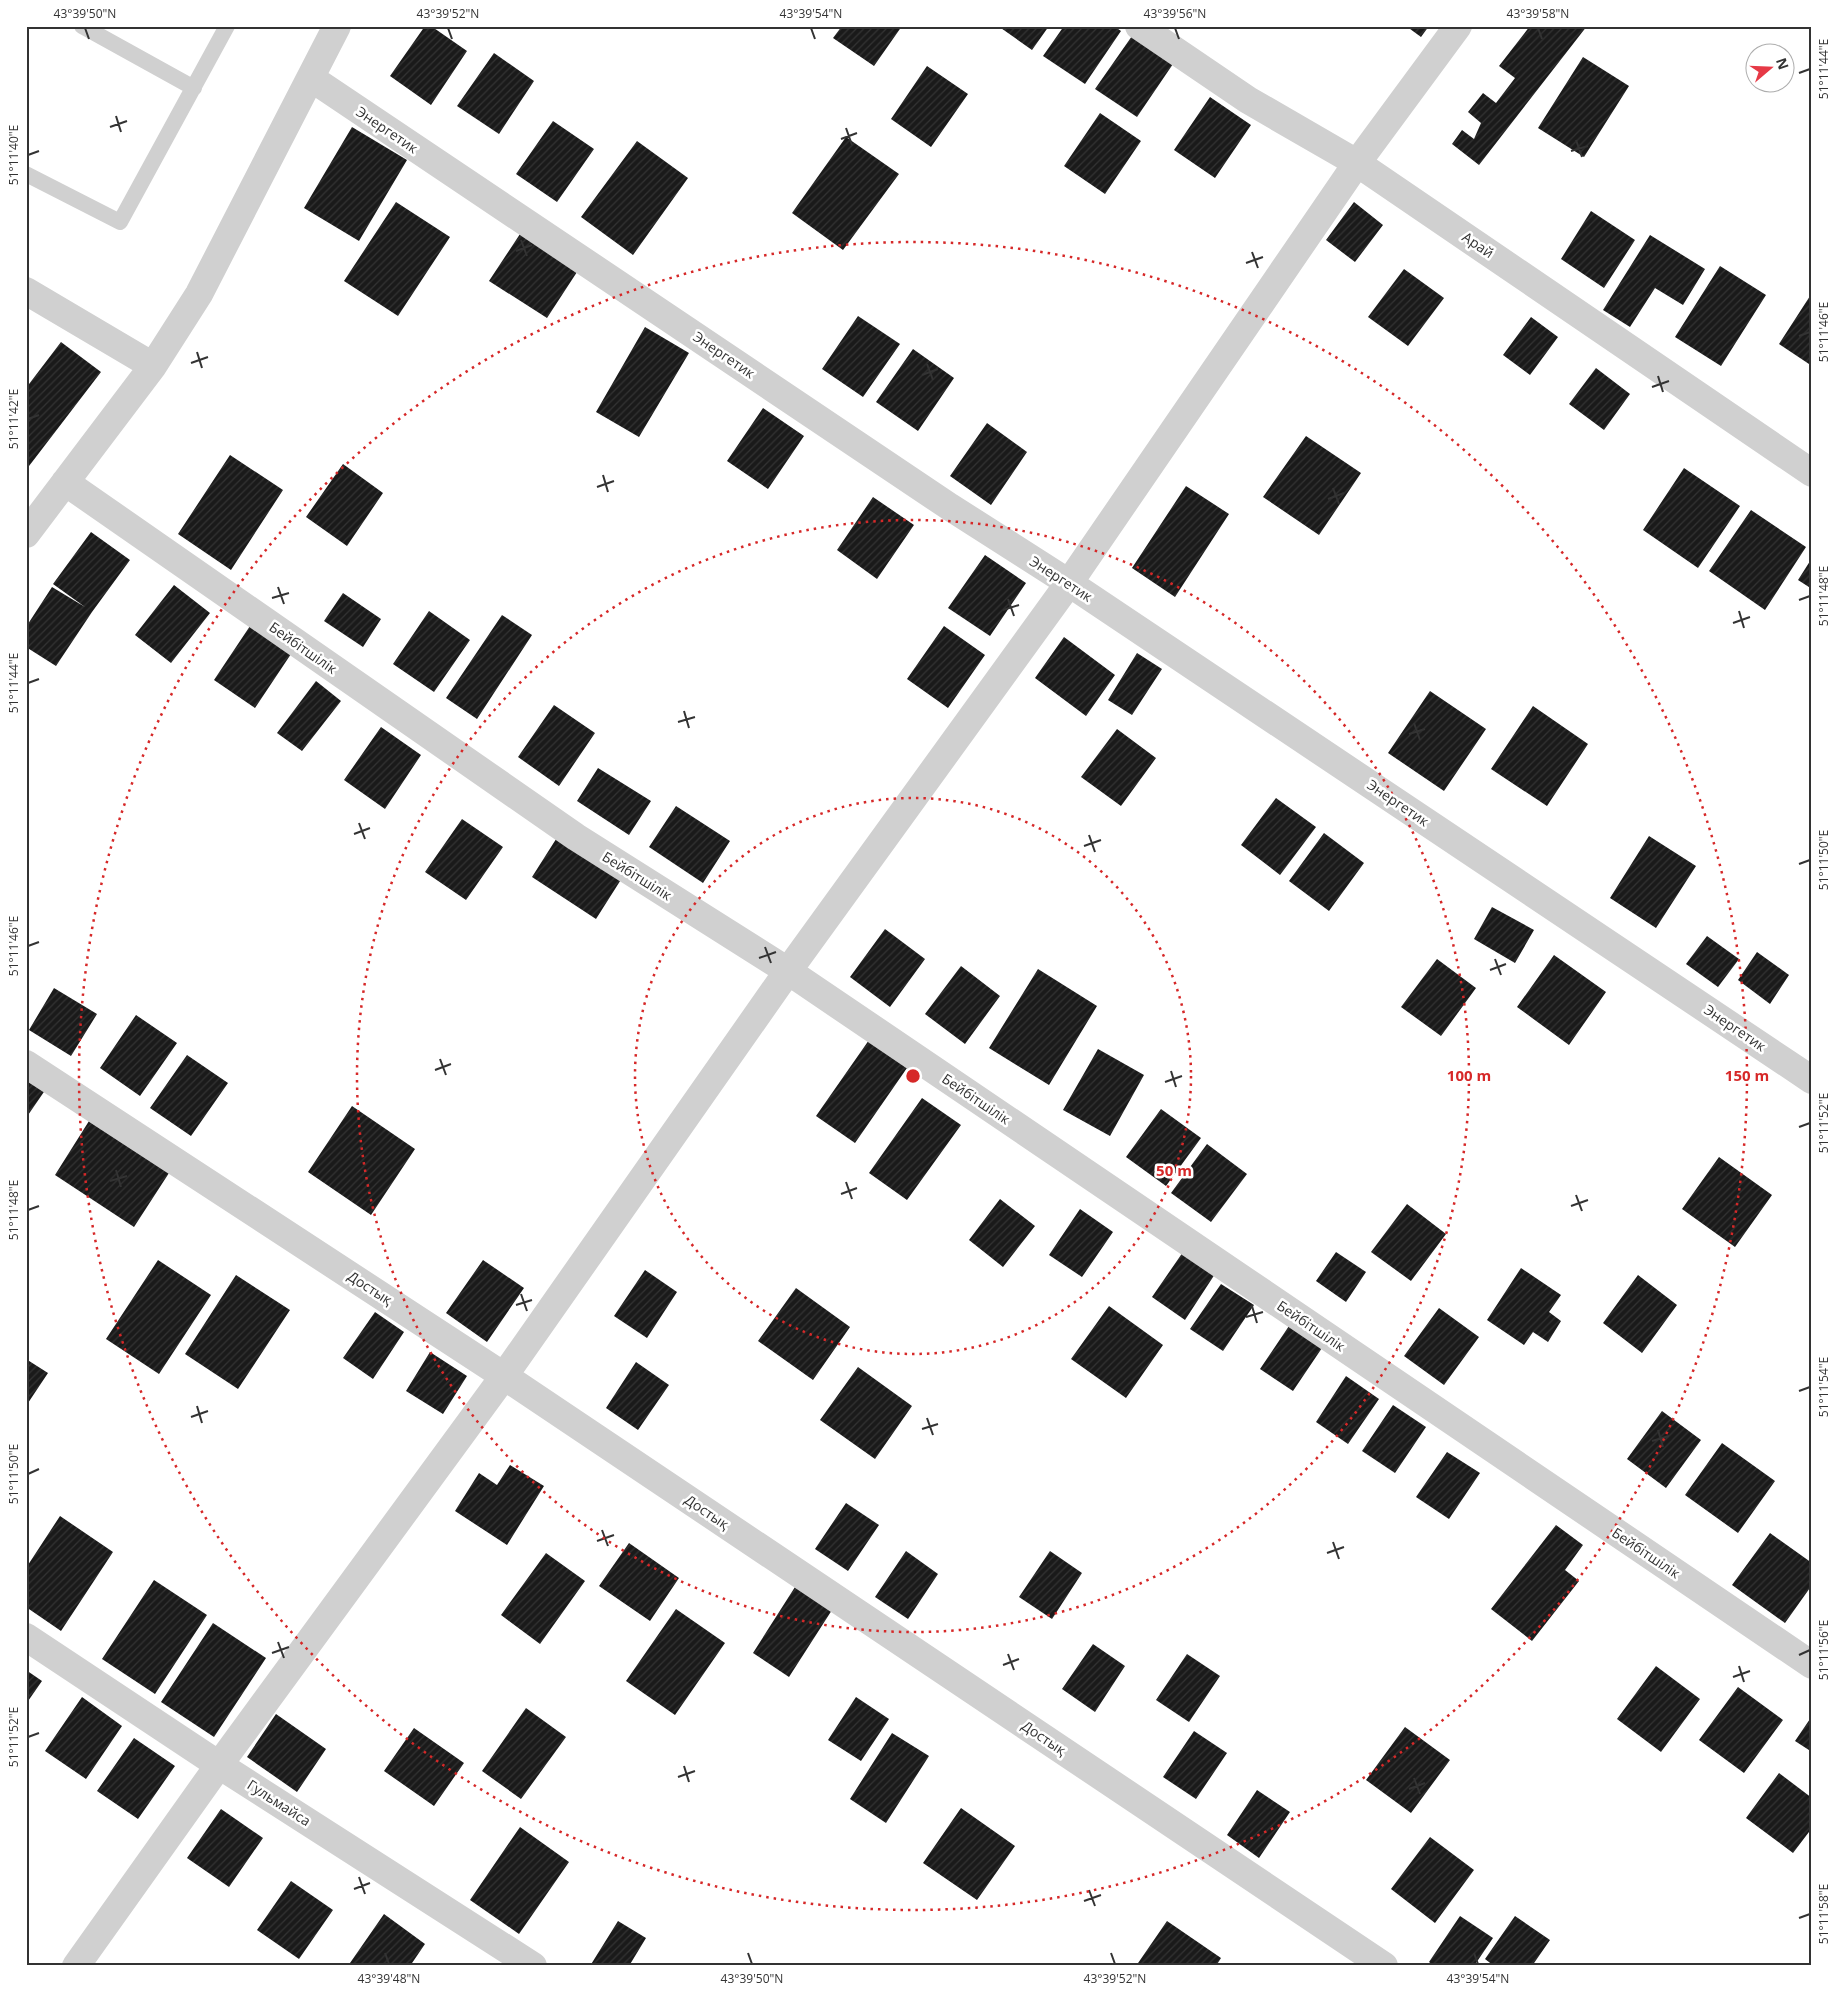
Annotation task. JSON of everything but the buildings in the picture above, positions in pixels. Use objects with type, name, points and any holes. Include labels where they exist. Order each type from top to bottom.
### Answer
[{"type":"street","points":[[26,534],[154,366],[199,294],[337,26]]},
{"type":"street","name":"Арай","points":[[1139,26],[1248,100],[1357,163],[1812,473]]},
{"type":"street","points":[[76,1966],[218,1764],[504,1376],[788,972],[1069,583],[1357,163],[1458,26]]},
{"type":"street","name":"Энергетик","points":[[310,78],[950,507],[1069,583],[1812,1080]]},
{"type":"street","points":[[26,291],[154,366]]},
{"type":"street","name":"Бейбітшілік","points":[[65,482],[576,837],[788,972],[1812,1666]]},
{"type":"street","name":"Достық","points":[[26,1064],[504,1376],[1384,1966]]},
{"type":"street","name":"Гульмайса","points":[[26,1637],[218,1764],[533,1966]]},
{"type":"lane","points":[[82,26],[194,88]]},
{"type":"lane","points":[[26,174],[120,222],[227,26]]}]
